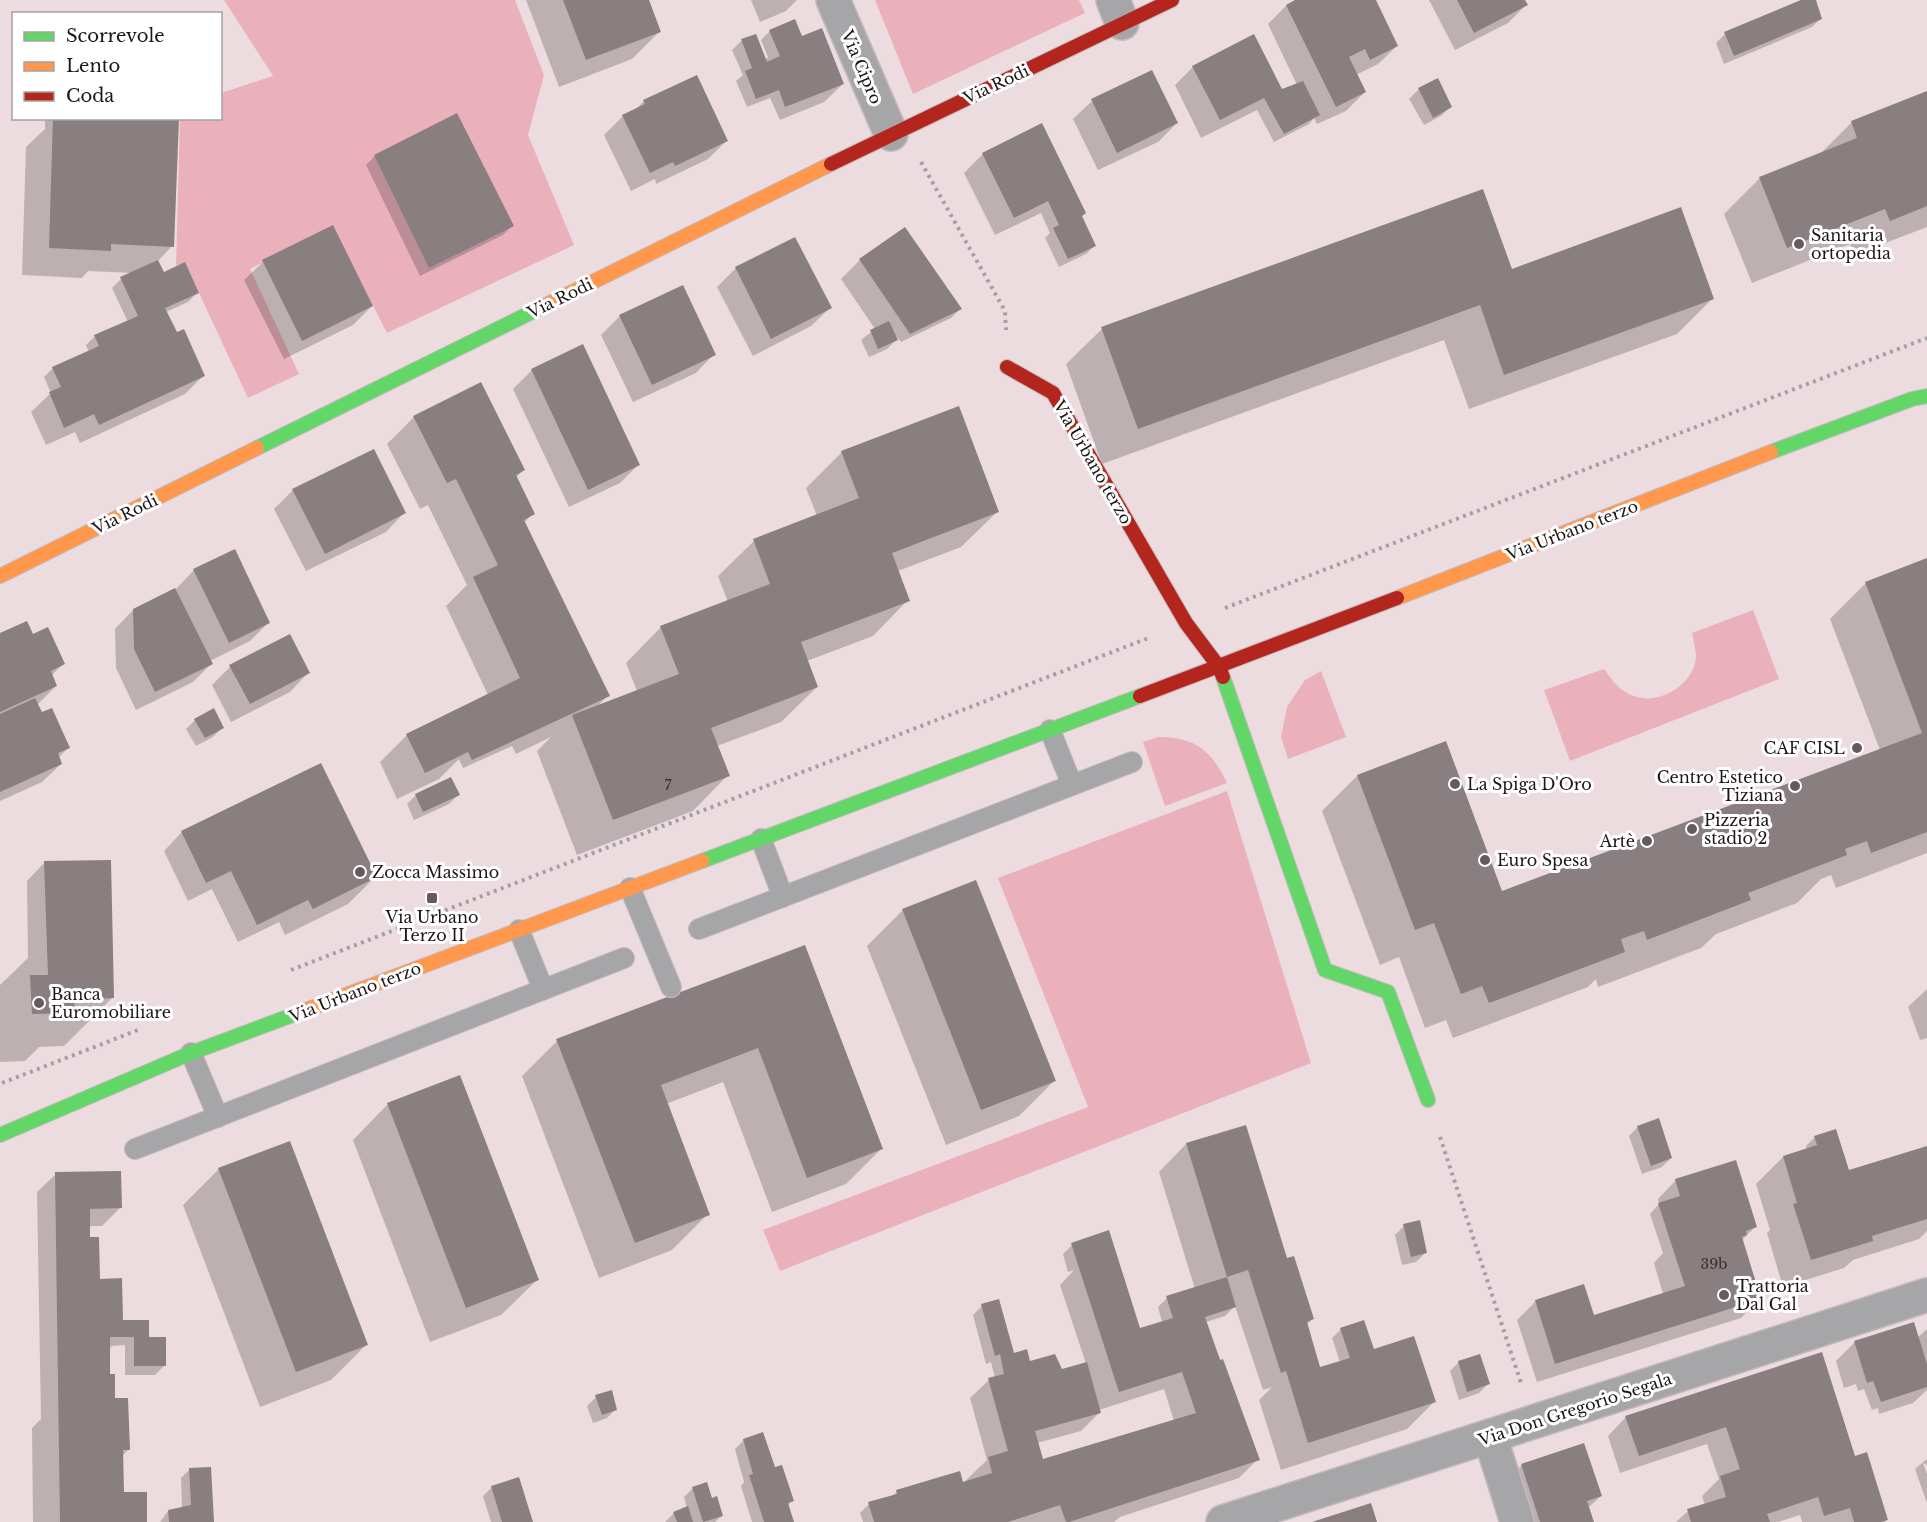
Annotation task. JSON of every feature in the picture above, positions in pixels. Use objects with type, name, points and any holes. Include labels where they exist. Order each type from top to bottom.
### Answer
[{"type":"street","name":"Via Cipro","points":[[833,0],[891,134]]},
{"type":"street","name":"Via Rodi","points":[[0,576],[891,134],[1118,12],[1172,0]]},
{"type":"street","name":"Via Urbano terzo","points":[[1007,367],[1053,393],[1186,623],[1219,667],[1325,970],[1388,992],[1428,1100]]},
{"type":"street","name":"Via Urbano terzo","points":[[0,1135],[191,1053],[1219,667],[1826,431],[1912,399],[1927,396]]},
{"type":"street","name":"Via Don Gregorio Segala","points":[[1223,1522],[1927,1295]]},
{"type":"street","points":[[1490,1436],[1517,1522]]},
{"type":"lane","points":[[1050,730],[1072,785]]},
{"type":"lane","points":[[699,929],[1132,762]]},
{"type":"lane","points":[[761,839],[783,897]]},
{"type":"lane","points":[[630,888],[671,987]]},
{"type":"lane","points":[[519,930],[543,989]]},
{"type":"lane","points":[[135,1149],[624,958]]},
{"type":"lane","points":[[191,1053],[218,1117]]},
{"type":"path","points":[[891,134],[921,162],[1005,311],[1007,367]]},
{"type":"path","points":[[290,970],[1927,338]]},
{"type":"path","points":[[2,1083],[146,1027]]},
{"type":"path","points":[[1428,1100],[1525,1395]]},
{"type":"shaded area","points":[[224,0],[515,0],[544,75],[528,135],[574,245],[387,333],[332,226],[250,269],[299,374],[248,398],[185,263],[176,266],[180,120],[222,120],[222,93],[273,76]]},
{"type":"shaded area","points":[[875,0],[1079,0],[1085,13],[913,94]]},
{"type":"shaded area","points":[[1753,610],[1779,679],[1570,761],[1544,690],[1604,669],[1617,685],[1629,694],[1644,698],[1664,695],[1683,684],[1694,666],[1696,653],[1692,633]]},
{"type":"shaded area","points":[[1321,671],[1346,737],[1288,759],[1281,737],[1287,707],[1305,680]]},
{"type":"shaded area","points":[[1158,737],[1182,740],[1200,748],[1215,762],[1227,783],[1165,806],[1143,742]]},
{"type":"shaded area","points":[[1227,791],[1311,1063],[780,1271],[763,1230],[1088,1107],[998,878]]},
{"type":"building","points":[[563,0],[649,0],[661,32],[586,60]]},
{"type":"building","points":[[1295,0],[1376,0],[1398,46],[1370,60],[1365,49],[1349,57],[1366,92],[1336,107],[1286,5]]},
{"type":"building","points":[[1457,0],[1525,0],[1528,5],[1474,33]]},
{"type":"building","points":[[1801,0],[1816,0],[1822,19],[1734,56],[1724,32]]},
{"type":"building","points":[[795,19],[802,36],[822,28],[844,84],[785,107],[779,90],[756,99],[745,71],[752,68],[741,39],[756,34],[767,62],[780,56],[769,30]]},
{"type":"building","points":[[1254,34],[1282,89],[1303,81],[1320,115],[1284,134],[1264,98],[1220,120],[1192,66]]},
{"type":"building","points":[[1152,70],[1178,123],[1117,153],[1091,99]]},
{"type":"building","points":[[697,75],[728,141],[675,166],[673,162],[650,173],[622,115],[645,104],[643,100]]},
{"type":"building","points":[[1438,78],[1452,107],[1433,118],[1418,88]]},
{"type":"building","points":[[1927,91],[1927,206],[1890,221],[1885,209],[1787,248],[1759,177],[1857,138],[1851,121]]},
{"type":"building","points":[[457,113],[514,226],[429,268],[374,155]]},
{"type":"building","points":[[53,120],[179,120],[174,247],[111,244],[111,251],[49,248]]},
{"type":"building","points":[[1042,123],[1086,213],[1082,216],[1096,246],[1068,259],[1053,228],[1059,225],[1048,201],[1014,218],[982,153]]},
{"type":"building","points":[[1483,189],[1512,269],[1681,207],[1714,299],[1504,375],[1480,305],[1138,429],[1101,327]]},
{"type":"building","points":[[333,225],[373,306],[302,341],[262,260]]},
{"type":"building","points":[[905,227],[962,309],[910,334],[859,259]]},
{"type":"building","points":[[795,237],[832,308],[771,339],[735,267]]},
{"type":"building","points":[[158,260],[164,272],[185,262],[199,293],[165,308],[177,332],[184,329],[205,376],[99,425],[94,414],[64,428],[49,392],[61,387],[52,367],[99,346],[94,335],[138,316],[120,277]]},
{"type":"building","points":[[683,285],[716,355],[652,385],[619,315]]},
{"type":"building","points":[[889,321],[898,340],[878,349],[870,330]]},
{"type":"building","points":[[583,344],[640,465],[588,490],[531,369]]},
{"type":"building","points":[[481,382],[525,470],[516,475],[535,514],[524,520],[610,696],[472,760],[468,752],[425,773],[406,734],[520,678],[473,577],[498,565],[456,479],[447,483],[413,416]]},
{"type":"building","points":[[959,406],[999,512],[892,553],[910,601],[801,642],[818,687],[711,728],[730,776],[613,820],[572,715],[679,674],[660,626],[770,584],[753,539],[859,498],[841,451]]},
{"type":"building","points":[[374,449],[406,513],[325,554],[292,489]]},
{"type":"building","points":[[235,549],[270,623],[229,643],[193,569]]},
{"type":"building","points":[[1927,558],[1927,832],[1871,853],[1867,841],[1845,849],[1847,855],[1748,893],[1751,900],[1647,940],[1644,931],[1621,939],[1625,952],[1489,1003],[1482,986],[1461,994],[1434,923],[1415,930],[1357,775],[1446,741],[1502,891],[1922,733],[1865,582]]},
{"type":"building","points":[[175,588],[213,664],[155,692],[134,649],[133,609]]},
{"type":"building","points":[[27,621],[33,634],[48,627],[65,664],[51,671],[57,686],[0,712],[0,633]]},
{"type":"building","points":[[290,634],[310,673],[250,704],[229,665]]},
{"type":"building","points":[[35,698],[42,712],[52,708],[70,748],[58,753],[62,764],[0,792],[0,714]]},
{"type":"building","points":[[214,708],[224,728],[205,738],[194,719]]},
{"type":"building","points":[[321,763],[377,877],[313,909],[308,900],[257,925],[231,871],[206,883],[181,831]]},
{"type":"building","points":[[451,777],[460,795],[423,812],[415,794]]},
{"type":"building","points":[[111,860],[114,998],[74,1000],[75,1013],[32,1014],[30,975],[48,975],[44,861]]},
{"type":"building","points":[[976,880],[1056,1081],[981,1110],[902,909]]},
{"type":"building","points":[[805,945],[883,1149],[807,1178],[758,1048],[661,1085],[710,1215],[635,1243],[556,1039]]},
{"type":"building","points":[[460,1075],[539,1280],[466,1308],[387,1103]]},
{"type":"building","points":[[1659,1118],[1672,1158],[1651,1166],[1637,1126]]},
{"type":"building","points":[[1246,1125],[1287,1258],[1294,1256],[1314,1319],[1307,1322],[1320,1367],[1350,1358],[1340,1328],[1364,1320],[1374,1349],[1414,1336],[1436,1402],[1308,1443],[1286,1371],[1281,1373],[1248,1270],[1227,1277],[1186,1143]]},
{"type":"building","points":[[1836,1129],[1849,1170],[1927,1146],[1927,1219],[1872,1236],[1873,1241],[1811,1260],[1793,1204],[1797,1203],[1783,1156],[1817,1145],[1814,1136]]},
{"type":"building","points":[[290,1141],[368,1345],[296,1372],[218,1168]]},
{"type":"building","points":[[1736,1160],[1757,1227],[1746,1231],[1747,1235],[1742,1237],[1761,1299],[1555,1364],[1535,1300],[1584,1284],[1594,1315],[1685,1286],[1658,1203],[1680,1196],[1675,1179]]},
{"type":"building","points":[[121,1171],[122,1208],[90,1209],[90,1237],[99,1237],[100,1279],[122,1278],[123,1320],[149,1320],[149,1337],[166,1337],[166,1366],[134,1366],[134,1337],[110,1337],[110,1374],[115,1374],[115,1398],[128,1398],[130,1450],[123,1450],[124,1492],[147,1492],[147,1522],[60,1522],[55,1172]]},
{"type":"building","points":[[1420,1220],[1427,1253],[1411,1257],[1403,1224]]},
{"type":"building","points":[[1109,1230],[1140,1328],[1173,1318],[1166,1296],[1227,1277],[1236,1307],[1205,1317],[1260,1460],[1069,1522],[1066,1522],[1060,1505],[1008,1522],[874,1522],[868,1502],[897,1494],[896,1490],[960,1471],[963,1482],[992,1473],[988,1457],[1008,1451],[988,1378],[1004,1374],[1000,1354],[995,1356],[981,1304],[999,1299],[1014,1353],[1027,1349],[1030,1361],[1055,1354],[1062,1369],[1087,1362],[1101,1413],[1035,1431],[1043,1459],[1196,1413],[1182,1372],[1119,1392],[1071,1243]]},
{"type":"building","points":[[1914,1322],[1927,1364],[1927,1387],[1881,1402],[1873,1381],[1867,1383],[1854,1341]]},
{"type":"building","points":[[1822,1352],[1855,1456],[1867,1452],[1888,1520],[1854,1522],[1850,1508],[1824,1516],[1818,1497],[1767,1514],[1770,1522],[1691,1522],[1687,1509],[1726,1497],[1720,1476],[1740,1469],[1726,1427],[1639,1456],[1625,1416]]},
{"type":"building","points":[[1480,1354],[1490,1384],[1467,1392],[1458,1361]]},
{"type":"building","points":[[612,1390],[617,1410],[602,1415],[595,1395]]},
{"type":"building","points":[[763,1432],[775,1467],[782,1465],[794,1501],[788,1503],[794,1522],[764,1522],[749,1475],[753,1474],[743,1439]]},
{"type":"building","points":[[1584,1443],[1602,1496],[1587,1501],[1594,1522],[1540,1522],[1521,1464]]},
{"type":"building","points":[[211,1467],[214,1522],[169,1522],[168,1510],[191,1505],[189,1468]]},
{"type":"building","points":[[519,1477],[533,1522],[502,1522],[491,1486]]},
{"type":"building","points":[[707,1482],[712,1498],[717,1496],[723,1516],[703,1522],[692,1487]]},
{"type":"building","points":[[1371,1503],[1377,1522],[1312,1522]]},
{"type":"building","points":[[688,1506],[693,1522],[677,1522],[673,1512]]},
{"type":"traffic: fast","points":[[257,448],[540,308]]},
{"type":"traffic: fast","points":[[1771,452],[1912,399],[1927,396]]},
{"type":"traffic: fast","points":[[1223,677],[1325,970],[1388,992],[1428,1100]]},
{"type":"traffic: fast","points":[[702,861],[1140,696]]},
{"type":"traffic: fast","points":[[0,1135],[191,1053],[298,1013]]},
{"type":"traffic: slow","points":[[540,308],[831,164]]},
{"type":"traffic: slow","points":[[0,576],[257,448]]},
{"type":"traffic: slow","points":[[1397,598],[1771,452]]},
{"type":"traffic: slow","points":[[298,1013],[702,861]]},
{"type":"traffic: jam","points":[[831,164],[1172,0]]},
{"type":"traffic: jam","points":[[1007,367],[1053,393],[1186,623],[1219,667],[1223,677]]},
{"type":"traffic: jam","points":[[1140,696],[1397,598]]},
{"type":"place","name":"Sanitaria ortopedia","points":[[1799,244]]},
{"type":"place","name":"CAF CISL","points":[[1857,748]]},
{"type":"place","name":"La Spiga D'Oro","points":[[1455,784]]},
{"type":"place","name":"Centro Estetico Tiziana","points":[[1795,786]]},
{"type":"place","name":"Pizzeria stadio 2","points":[[1692,829]]},
{"type":"place","name":"Artè","points":[[1647,841]]},
{"type":"place","name":"Euro Spesa","points":[[1485,860]]},
{"type":"place","name":"Zocca Massimo","points":[[360,872]]},
{"type":"place","name":"Via Urbano Terzo II","points":[[432,898]]},
{"type":"place","name":"Banca Euromobiliare","points":[[39,1003]]},
{"type":"place","name":"Trattoria Dal Gal","points":[[1724,1295]]}]
